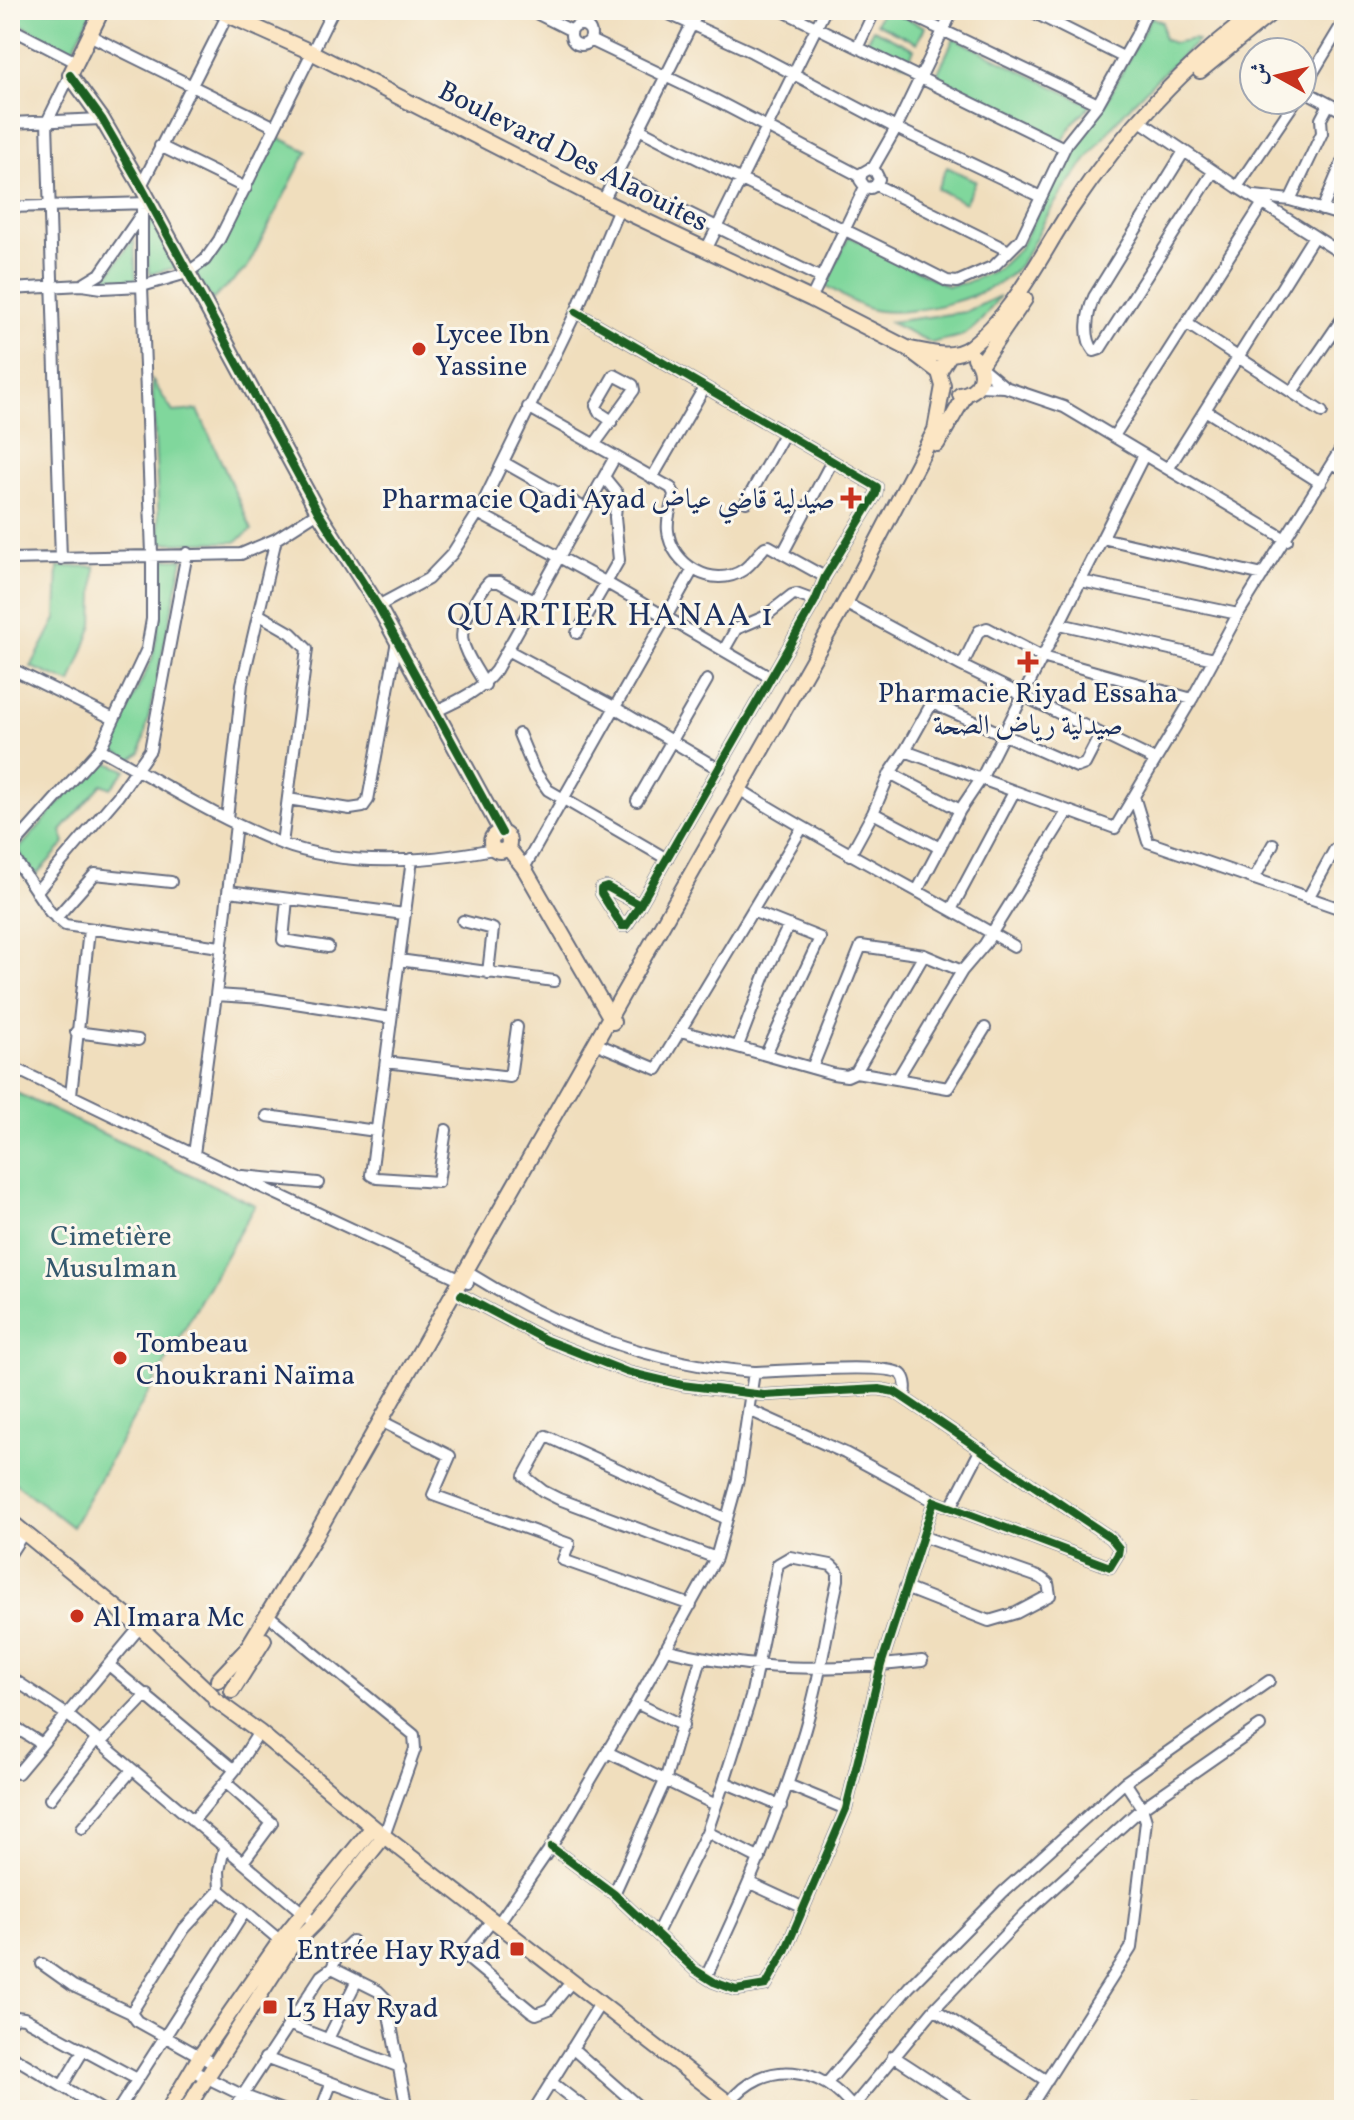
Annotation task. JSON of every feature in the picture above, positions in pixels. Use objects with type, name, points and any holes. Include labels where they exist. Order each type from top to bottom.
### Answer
[{"type":"main road","points":[[102,10],[73,68],[141,186],[144,207],[187,273],[318,512],[378,606],[502,833],[509,839],[500,848],[524,868],[612,1021]]},
{"type":"main road","points":[[849,605],[931,440],[937,423],[941,379],[954,354],[988,329],[1014,300],[1072,208],[1204,54],[1260,10]]},
{"type":"main road","points":[[232,1692],[972,390],[980,366],[1080,211],[1143,124],[1211,61],[1275,10]]},
{"type":"main road","name":"Boulevard Des Alaouites","points":[[225,12],[311,52],[603,201],[907,348]]},
{"type":"main road","points":[[907,348],[975,358],[980,366]]},
{"type":"main road","points":[[907,348],[953,394],[972,390]]},
{"type":"main road","points":[[562,1109],[602,1046],[612,1021]]},
{"type":"main road","points":[[10,1521],[215,1689],[259,1732],[379,1832],[734,2106]]},
{"type":"main road","points":[[215,1689],[272,1617]]},
{"type":"main road","points":[[215,1689],[228,1681],[259,1732]]},
{"type":"main road","points":[[168,2110],[200,2056],[285,1944],[310,1918],[379,1832]]},
{"type":"main road","points":[[186,2110],[285,1944]]},
{"type":"street","points":[[10,289],[142,286],[187,273],[205,260],[246,188],[333,10]]},
{"type":"street","points":[[530,10],[572,31]]},
{"type":"street","points":[[584,25],[592,10]]},
{"type":"street","points":[[660,10],[752,52],[896,128],[1041,197]]},
{"type":"street","points":[[603,201],[699,10]]},
{"type":"street","points":[[781,10],[1064,148]]},
{"type":"street","points":[[706,250],[825,10]]},
{"type":"street","points":[[858,46],[875,10]]},
{"type":"street","points":[[900,10],[1098,104]]},
{"type":"street","points":[[872,170],[896,128],[953,10]]},
{"type":"street","points":[[1029,10],[1123,57]]},
{"type":"street","points":[[639,129],[947,281],[957,282],[994,266],[1021,239],[1064,148],[1098,104],[1147,10]]},
{"type":"street","points":[[141,186],[225,12]]},
{"type":"street","points":[[1318,64],[1344,21]]},
{"type":"street","points":[[584,25],[589,29],[590,40],[578,44],[573,40],[572,31],[576,26],[584,25]]},
{"type":"street","points":[[10,28],[73,68],[47,122],[61,559]]},
{"type":"street","points":[[89,35],[275,127]]},
{"type":"street","points":[[590,40],[767,126],[871,188],[879,179],[872,170]]},
{"type":"street","points":[[1318,98],[1343,109]]},
{"type":"street","points":[[1290,200],[1322,133],[1321,119],[1329,104]]},
{"type":"street","points":[[1237,187],[1285,116]]},
{"type":"street","points":[[10,123],[102,119]]},
{"type":"street","points":[[1143,124],[1183,153],[1344,255]]},
{"type":"street","points":[[160,146],[246,188]]},
{"type":"street","points":[[1183,153],[1094,297],[1087,325],[1089,344],[1094,351],[1100,349],[1109,336],[1213,172]]},
{"type":"street","points":[[1322,210],[1344,158]]},
{"type":"street","points":[[811,299],[845,228],[864,171],[872,170]]},
{"type":"street","points":[[615,177],[821,278]]},
{"type":"street","points":[[876,185],[1009,251]]},
{"type":"street","points":[[1249,195],[1290,200],[1344,216]]},
{"type":"street","points":[[1114,436],[1263,203]]},
{"type":"street","points":[[10,207],[144,207]]},
{"type":"street","points":[[82,285],[100,274],[144,207]]},
{"type":"street","points":[[144,207],[142,286],[152,554],[152,619],[147,649],[100,749],[10,851],[36,892],[65,925],[220,947]]},
{"type":"street","points":[[378,606],[428,579],[452,554],[478,513],[576,312],[619,208]]},
{"type":"street","points":[[1168,469],[1314,236]]},
{"type":"street","points":[[576,312],[873,483],[878,490],[825,577],[815,601],[640,905]]},
{"type":"street","points":[[1292,392],[1344,316]]},
{"type":"street","points":[[1186,323],[1322,412]]},
{"type":"street","points":[[1087,325],[1109,336]]},
{"type":"street","points":[[980,366],[1005,387],[1058,404],[1287,540]]},
{"type":"street","points":[[972,390],[1005,387]]},
{"type":"street","points":[[652,478],[704,388]]},
{"type":"street","points":[[528,407],[673,490],[668,517],[670,541],[692,571],[712,575],[736,573],[745,569],[765,547],[773,547],[825,577]]},
{"type":"street","points":[[1205,410],[1321,483]]},
{"type":"street","points":[[594,445],[612,421]]},
{"type":"street","points":[[746,502],[784,434]]},
{"type":"street","points":[[905,751],[1115,828],[1192,699],[1238,614],[1287,540],[1344,444]]},
{"type":"street","points":[[917,891],[960,810],[981,779],[1144,455]]},
{"type":"street","points":[[436,711],[485,685],[615,457]]},
{"type":"street","points":[[783,553],[832,461]]},
{"type":"street","points":[[503,462],[586,509]]},
{"type":"street","points":[[1333,463],[1344,470]]},
{"type":"street","points":[[577,633],[619,560],[615,517],[617,493],[604,477]]},
{"type":"street","points":[[10,559],[241,554],[276,539],[318,512]]},
{"type":"street","points":[[478,513],[560,556],[771,678]]},
{"type":"street","points":[[1102,538],[1263,575]]},
{"type":"street","points":[[194,1154],[229,891],[242,684],[276,539]]},
{"type":"street","points":[[36,892],[118,796],[150,750],[187,553]]},
{"type":"street","points":[[524,868],[692,571]]},
{"type":"street","points":[[1081,581],[1238,614]]},
{"type":"street","points":[[485,685],[462,643],[462,623],[489,582],[499,582],[534,601]]},
{"type":"street","points":[[724,650],[736,629],[764,617],[792,595],[815,601]]},
{"type":"street","points":[[849,605],[962,666],[1155,760]]},
{"type":"street","points":[[258,614],[291,633],[307,649],[282,844]]},
{"type":"street","points":[[1060,624],[1214,659]]},
{"type":"street","points":[[962,666],[983,628],[987,628],[1042,657],[1192,699]]},
{"type":"street","points":[[288,799],[350,809],[363,807],[368,800],[397,641]]},
{"type":"street","points":[[507,650],[614,707],[719,769]]},
{"type":"street","points":[[10,668],[114,719]]},
{"type":"street","points":[[637,801],[707,680]]},
{"type":"street","points":[[850,855],[890,773],[932,703],[1077,767],[1085,764],[1100,735]]},
{"type":"street","points":[[519,734],[548,790],[667,859]]},
{"type":"street","points":[[100,749],[232,821],[282,844],[347,858],[412,859],[500,848]]},
{"type":"street","points":[[890,773],[960,810]]},
{"type":"street","points":[[742,792],[850,855],[952,908],[1014,946]]},
{"type":"street","points":[[952,908],[1014,792]]},
{"type":"street","points":[[1134,796],[1148,842],[1344,910]]},
{"type":"street","points":[[898,1078],[962,971],[992,933],[1067,812]]},
{"type":"street","points":[[873,813],[940,848]]},
{"type":"street","points":[[602,1046],[657,1069],[802,828]]},
{"type":"street","points":[[1254,879],[1273,844]]},
{"type":"street","points":[[1308,898],[1335,849]]},
{"type":"street","points":[[412,859],[371,1175],[433,1183],[440,1177],[446,1130]]},
{"type":"street","points":[[56,918],[95,874],[171,882]]},
{"type":"street","points":[[229,891],[404,914]]},
{"type":"street","points":[[287,899],[283,940],[328,947]]},
{"type":"street","points":[[752,911],[820,938],[766,1054]]},
{"type":"street","points":[[463,921],[493,929],[488,973]]},
{"type":"street","points":[[738,1046],[767,970],[789,925]]},
{"type":"street","points":[[71,1095],[89,930]]},
{"type":"street","points":[[812,1068],[861,946],[924,955],[962,971]]},
{"type":"street","points":[[856,1072],[924,955]]},
{"type":"street","points":[[399,960],[554,981]]},
{"type":"street","points":[[216,995],[263,998],[391,1018]]},
{"type":"street","points":[[386,1062],[510,1077],[517,1027]]},
{"type":"street","points":[[681,1031],[844,1076],[856,1072],[948,1088],[985,1028]]},
{"type":"street","points":[[76,1032],[138,1040]]},
{"type":"street","points":[[10,1066],[466,1284],[595,1336],[636,1350],[718,1369],[754,1372],[856,1367],[896,1370],[906,1385],[905,1398]]},
{"type":"street","points":[[267,1116],[376,1131]]},
{"type":"street","points":[[236,1175],[318,1183]]},
{"type":"street","points":[[466,1284],[546,1340],[627,1372],[682,1385],[751,1393],[879,1389],[905,1398],[1111,1538],[1117,1543],[1118,1554],[1110,1567],[934,1501],[845,1453],[749,1410]]},
{"type":"street","points":[[572,1981],[545,2012],[536,2014],[465,1955],[495,1922],[551,1847],[636,1703],[716,1558],[738,1479],[754,1372]]},
{"type":"street","points":[[385,1423],[450,1456],[433,1495],[569,1544],[563,1560],[691,1605]]},
{"type":"street","points":[[716,1558],[559,1499],[524,1476],[546,1436],[727,1519]]},
{"type":"street","points":[[951,1507],[981,1449]]},
{"type":"street","points":[[551,1847],[614,1894],[688,1964],[706,1977],[736,1990],[766,1985],[772,1979],[846,1809],[881,1665],[934,1501]]},
{"type":"street","points":[[10,1554],[24,1532]]},
{"type":"street","points":[[905,1588],[989,1621],[1016,1613],[1050,1595],[1048,1583],[1041,1578],[924,1537]]},
{"type":"street","points":[[657,1933],[707,1832],[724,1782],[751,1697],[778,1564],[790,1557],[831,1565],[838,1572],[811,1708],[788,1785],[750,1883],[706,1977]]},
{"type":"street","points":[[272,1617],[414,1735],[415,1749],[393,1813],[379,1832]]},
{"type":"street","points":[[10,1768],[18,1773],[69,1716],[140,1627]]},
{"type":"street","points":[[665,1649],[701,1659],[756,1667],[818,1669],[922,1661]]},
{"type":"street","points":[[614,1894],[665,1781],[701,1659]]},
{"type":"street","points":[[110,1666],[235,1770]]},
{"type":"street","points":[[10,1677],[69,1716],[310,1918]]},
{"type":"street","points":[[827,2083],[909,1987],[1003,1892],[1125,1782],[1269,1681]]},
{"type":"street","points":[[50,1799],[98,1742],[147,1694]]},
{"type":"street","points":[[636,1703],[683,1726]]},
{"type":"street","points":[[10,1724],[42,1744]]},
{"type":"street","points":[[734,2106],[754,2081],[776,2073],[800,2073],[827,2083],[843,2094],[853,2109],[934,2009],[1025,1914],[1142,1808],[1260,1726]]},
{"type":"street","points":[[193,1821],[235,1770],[259,1732]]},
{"type":"street","points":[[607,1752],[716,1805]]},
{"type":"street","points":[[82,1828],[132,1770]]},
{"type":"street","points":[[225,1782],[272,1823],[243,1862]]},
{"type":"street","points":[[724,1782],[781,1806]]},
{"type":"street","points":[[1028,2110],[1131,1948],[1146,1821],[1142,1808],[1125,1782]]},
{"type":"street","points":[[788,1785],[846,1809]]},
{"type":"street","points":[[707,1832],[760,1859]]},
{"type":"street","points":[[224,1848],[218,1881],[220,1890],[285,1944]]},
{"type":"street","points":[[750,1883],[804,1908]]},
{"type":"street","points":[[131,2013],[184,1929],[220,1890]]},
{"type":"street","points":[[118,2110],[244,1913]]},
{"type":"street","points":[[332,1968],[337,1956],[352,1941]]},
{"type":"street","points":[[42,1964],[73,1986],[131,2013],[137,2021],[200,2056],[210,2071],[242,2095],[267,2107],[282,2110]]},
{"type":"street","points":[[233,2110],[265,2058],[325,1970],[332,1968],[378,1991],[386,1999],[406,2110],[265,2058]]},
{"type":"street","points":[[328,2039],[357,1980]]},
{"type":"street","points":[[537,2107],[601,2002]]},
{"type":"street","points":[[934,2009],[1047,2081]]},
{"type":"street","points":[[10,2023],[16,2017],[22,2017],[137,2079]]},
{"type":"street","points":[[288,2024],[400,2067]]},
{"type":"street","points":[[572,2048],[638,2106],[638,2110]]},
{"type":"street","points":[[62,2086],[83,2051]]},
{"type":"street","points":[[10,2055],[102,2110]]},
{"type":"street","points":[[893,2056],[976,2110]]},
{"type":"street","points":[[191,2070],[210,2071]]},
{"type":"street","points":[[551,2082],[587,2110]]},
{"type":"street","points":[[321,2110],[331,2084]]},
{"type":"green space","points":[[10,10],[93,10],[72,51],[10,19]]},
{"type":"green space","points":[[882,10],[890,10],[925,27],[917,43],[876,23]]},
{"type":"green space","points":[[1151,17],[1162,22],[1164,39],[1173,43],[1198,41],[1114,124],[1053,206],[1022,262],[1005,279],[972,296],[952,302],[894,312],[865,307],[825,285],[849,236],[947,286],[966,283],[998,269],[1020,248],[1073,140],[1104,106]]},
{"type":"green space","points":[[873,29],[914,49],[907,65],[865,44]]},
{"type":"green space","points":[[954,38],[1091,105],[1074,122],[1061,144],[933,83]]},
{"type":"green space","points":[[275,136],[307,151],[247,268],[212,300],[194,273],[221,247]]},
{"type":"green space","points":[[947,167],[976,181],[965,203],[937,189]]},
{"type":"green space","points":[[149,213],[178,267],[149,274],[144,216]]},
{"type":"green space","points":[[134,238],[136,280],[103,282]]},
{"type":"green space","points":[[1000,296],[974,328],[963,335],[932,343],[889,322],[965,312]]},
{"type":"green space","points":[[152,380],[173,412],[198,410],[252,530],[235,542],[160,543]]},
{"type":"green space","points":[[157,559],[183,559],[141,752],[131,760],[109,748],[152,659],[158,631]]},
{"type":"green space","points":[[95,566],[93,625],[71,683],[31,667],[56,619],[58,567]]},
{"type":"green space","points":[[98,759],[126,770],[111,788],[102,784],[61,831],[65,843],[36,875],[24,862],[19,849]]},
{"type":"green space","name":"Cimetière Musulman","points":[[10,1090],[255,1205],[72,1527],[10,1479]]},
{"type":"cycle path","points":[[70,75],[102,119],[141,186],[318,512],[378,606],[502,833]]},
{"type":"cycle path","points":[[576,312],[877,487],[876,494],[825,577],[815,601],[640,905],[626,926],[622,926],[601,889],[607,887],[640,905]]},
{"type":"cycle path","points":[[461,1295],[546,1340],[627,1372],[682,1385],[764,1395],[879,1389],[895,1392],[1111,1538],[1119,1548],[1110,1567],[934,1501],[881,1665],[846,1809],[786,1949],[766,1985],[736,1990],[714,1982],[695,1970],[614,1894],[551,1847]]},
{"type":"place","name":"Lycee Ibn Yassine","points":[[419,349]]},
{"type":"place","name":"Pharmacie Qadi Ayad صيدلية قاضي عياض","points":[[851,498]]},
{"type":"place","name":"Pharmacie Riyad Essaha صيدلية رياض الصحة","points":[[1028,662]]},
{"type":"place","name":"Tombeau Choukrani Naïma","points":[[120,1358]]},
{"type":"place","name":"Al Imara Mc","points":[[77,1616]]},
{"type":"place","name":"Entrée Hay Ryad","points":[[517,1949]]},
{"type":"place","name":"L3 Hay Ryad","points":[[270,2007]]},
{"type":"district","name":"QUARTIER HANAA 1","points":[[611,614]]}]
